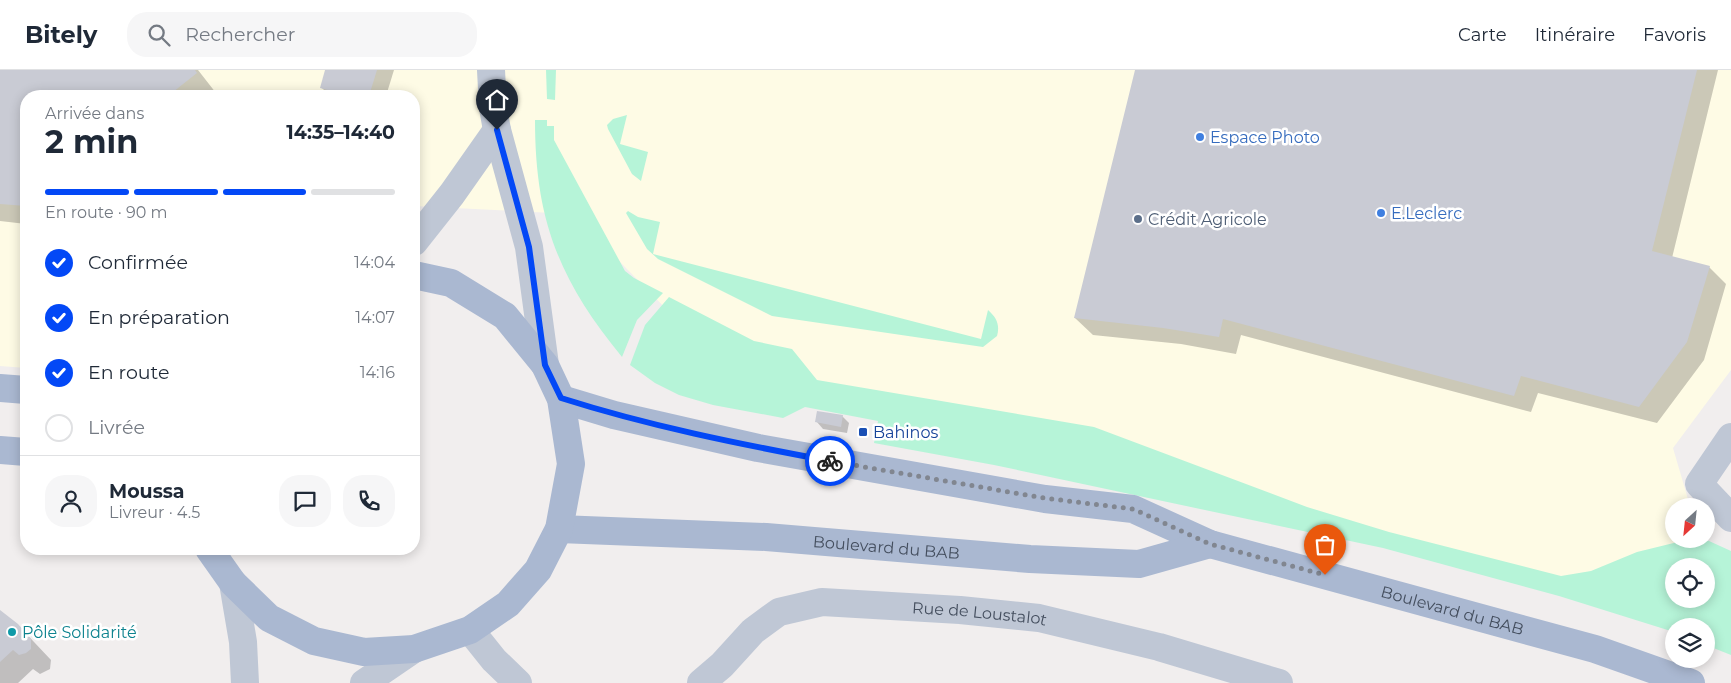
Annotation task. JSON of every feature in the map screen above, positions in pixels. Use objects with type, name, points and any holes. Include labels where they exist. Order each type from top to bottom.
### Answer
[{"type":"main road","points":[[214,555],[233,583],[270,618],[314,641],[364,652],[414,649],[470,630],[508,604],[538,570],[559,529],[571,464],[561,398],[545,365],[505,316],[451,283],[420,276]]},
{"type":"main road","points":[[0,388],[20,390]]},
{"type":"main road","name":"Boulevard du BAB","points":[[561,398],[614,416],[758,448],[1044,498],[1133,509],[1210,544],[1594,649],[1691,683]]},
{"type":"main road","points":[[0,450],[20,452]]},
{"type":"main road","name":"Boulevard du BAB","points":[[559,529],[766,537],[1030,559],[1139,564],[1210,544]]},
{"type":"street","points":[[491,70],[492,108],[529,247],[545,365]]},
{"type":"street","points":[[420,234],[452,194],[497,130]]},
{"type":"street","points":[[1731,437],[1699,484],[1731,518]]},
{"type":"street","points":[[233,583],[243,642],[245,683]]},
{"type":"street","name":"Rue de Loustalot","points":[[701,683],[726,674],[753,631],[779,612],[822,602],[960,610],[1039,618],[1159,647],[1278,683]]},
{"type":"street","points":[[470,630],[494,660],[518,683]]},
{"type":"street","points":[[364,683],[414,649]]},
{"type":"shaded area","points":[[0,70],[1731,70],[1731,370],[1673,448],[1688,498],[1665,498],[1665,548],[1672,548],[1567,587],[730,374],[573,214],[420,206],[420,90],[20,90],[20,368],[0,366]]},
{"type":"green space","points":[[546,70],[556,70],[555,100],[547,99]]},
{"type":"green space","points":[[627,115],[620,144],[648,152],[641,181],[632,174],[607,125],[613,119]]},
{"type":"green space","points":[[535,120],[547,120],[547,126],[554,126],[554,140],[625,271],[634,278],[663,293],[637,320],[622,357],[582,302],[567,275],[555,247],[546,219],[540,188],[536,156]]},
{"type":"green space","points":[[628,211],[638,217],[660,222],[653,254],[981,339],[988,310],[997,322],[997,336],[983,347],[772,316],[658,259],[647,249],[626,213]]},
{"type":"green space","points":[[669,297],[754,341],[792,349],[817,380],[1094,427],[1307,507],[1389,532],[1561,576],[1591,571],[1637,552],[1665,545],[1665,548],[1715,548],[1715,544],[1731,551],[1731,655],[1715,649],[1715,618],[1665,618],[1665,629],[1559,596],[1383,548],[994,465],[874,443],[878,421],[805,407],[783,418],[713,405],[679,395],[655,383],[630,365],[645,325]]},
{"type":"building","points":[[0,70],[195,70],[197,73],[176,90],[20,90],[20,206],[0,204]]},
{"type":"building","points":[[325,70],[377,70],[371,90],[327,90],[320,88]]},
{"type":"building","name":"E.Leclerc","points":[[1135,70],[1697,70],[1652,251],[1710,266],[1687,342],[1639,407],[1521,376],[1514,396],[1223,319],[1219,337],[1163,328],[1074,318]]},
{"type":"building","points":[[817,411],[843,415],[841,427],[815,422]]},
{"type":"building","name":"Pôle Solidarité","points":[[0,610],[18,624],[31,639],[31,649],[19,655],[13,650],[0,662]]},
{"type":"way so far","points":[[830,461],[1044,498],[1133,509],[1210,544],[1325,575]]},
{"type":"place","name":"Espace Photo","points":[[1200,137]]},
{"type":"place","name":"E.Leclerc","points":[[1381,213]]},
{"type":"place","name":"Crédit Agricole","points":[[1138,219]]},
{"type":"place","name":"Bahinos","points":[[863,432]]},
{"type":"place","name":"Pôle Solidarité","points":[[12,632]]},
{"type":"route","points":[[497,130],[529,247],[545,365],[561,398],[614,416],[758,448],[830,461]]}]
